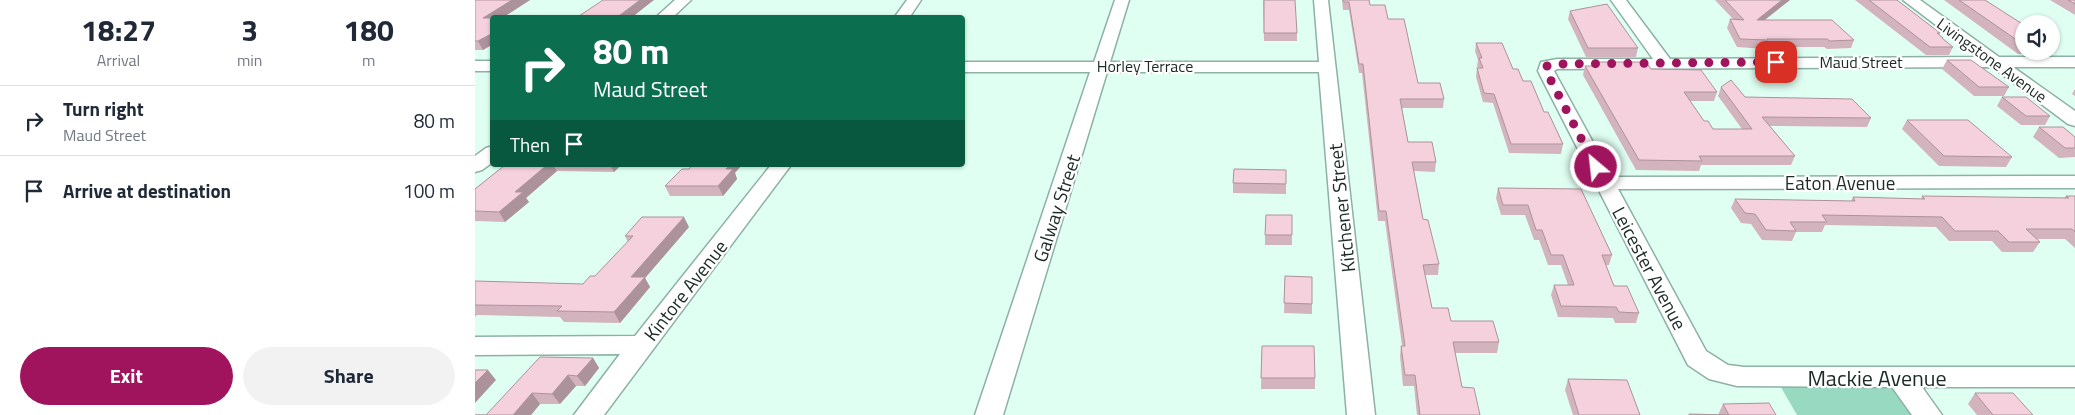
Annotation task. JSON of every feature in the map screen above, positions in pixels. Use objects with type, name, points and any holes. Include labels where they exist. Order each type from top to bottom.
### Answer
[{"type":"street","points":[[666,15],[684,0]]},
{"type":"street","points":[[903,15],[914,0]]},
{"type":"street","name":"Galway Street","points":[[989,415],[1122,0]]},
{"type":"street","name":"Kitchener Street","points":[[1321,0],[1361,415]]},
{"type":"street","points":[[1618,0],[1665,62]]},
{"type":"street","name":"Livingstone Avenue","points":[[1910,0],[2075,120]]},
{"type":"street","name":"Maud Street","points":[[1557,64],[1665,62],[2075,62]]},
{"type":"street","name":"Leicester Avenue","points":[[1557,64],[1547,66],[1546,71],[1691,346]]},
{"type":"street","points":[[475,66],[490,66]]},
{"type":"street","name":"Horley Terrace","points":[[965,67],[1327,67]]},
{"type":"street","points":[[475,166],[490,154]]},
{"type":"street","name":"Kintore Avenue","points":[[588,415],[779,167]]},
{"type":"street","name":"Eaton Avenue","points":[[1605,183],[2075,182]]},
{"type":"street","points":[[475,346],[642,345]]},
{"type":"street","name":"Mackie Avenue","points":[[1691,346],[1697,358],[1706,366],[1730,376],[1900,378],[2075,377]]},
{"type":"street","points":[[1900,378],[1928,415]]},
{"type":"green space","points":[[1778,382],[1898,382],[1922,415],[1797,415]]},
{"type":"building","points":[[475,0],[512,0],[483,18],[490,18],[490,35],[475,41]]},
{"type":"building","points":[[603,0],[640,0],[620,15],[580,15]]},
{"type":"building","points":[[1264,0],[1295,0],[1297,33],[1264,33]]},
{"type":"building","points":[[1343,0],[1369,0],[1370,5],[1385,5],[1388,19],[1404,19],[1418,83],[1440,83],[1444,99],[1400,99],[1408,142],[1432,142],[1436,162],[1412,162],[1423,219],[1428,220],[1439,264],[1423,265],[1432,308],[1448,308],[1451,321],[1493,321],[1499,342],[1453,342],[1462,387],[1474,388],[1480,415],[1420,415],[1415,375],[1405,375],[1401,346],[1405,346],[1386,211],[1379,211],[1363,64],[1359,64],[1349,2],[1344,2]]},
{"type":"building","points":[[1725,0],[1782,0],[1757,20],[1832,20],[1854,40],[1740,39],[1730,19],[1744,20]]},
{"type":"building","points":[[1869,0],[1897,0],[1940,33],[1937,33],[1953,47],[1930,47]]},
{"type":"building","points":[[1959,0],[1985,0],[2015,19],[2015,39]]},
{"type":"building","points":[[1607,4],[1638,48],[1588,48],[1570,11]]},
{"type":"building","points":[[1476,43],[1502,43],[1513,69],[1518,69],[1523,81],[1531,81],[1544,112],[1548,112],[1563,144],[1511,144],[1494,94],[1484,93],[1477,68],[1483,68],[1479,58],[1482,58]]},
{"type":"building","points":[[1947,60],[1971,60],[2009,87],[1979,87]]},
{"type":"building","points":[[1595,62],[1646,62],[1651,69],[1701,70],[1717,92],[1684,92],[1704,121],[1708,121],[1713,129],[1752,129],[1721,87],[1731,80],[1745,97],[1852,99],[1871,118],[1762,117],[1795,156],[1699,156],[1702,161],[1639,160],[1585,66],[1597,66]]},
{"type":"building","points":[[2002,97],[2026,97],[2050,116],[2026,116]]},
{"type":"building","points":[[1907,120],[1968,120],[2012,157],[1944,156]]},
{"type":"building","points":[[2039,127],[2063,127],[2075,137],[2075,148],[2065,148]]},
{"type":"building","points":[[502,167],[545,167],[515,192],[523,192],[499,212],[475,211],[475,189]]},
{"type":"building","points":[[690,167],[728,167],[726,169],[733,169],[718,186],[665,186],[682,169],[689,169]]},
{"type":"building","points":[[1234,169],[1286,170],[1286,184],[1233,183]]},
{"type":"building","points":[[1498,188],[1581,189],[1612,255],[1602,255],[1614,286],[1627,286],[1639,313],[1619,312],[1616,307],[1561,306],[1554,285],[1574,285],[1563,255],[1551,255],[1542,230],[1536,230],[1528,205],[1503,205]]},
{"type":"building","points":[[1922,196],[2069,198],[2066,196],[2075,196],[2075,232],[2072,229],[2026,229],[2040,242],[2009,242],[1998,231],[1955,231],[1942,217],[1822,215],[1827,222],[1790,222],[1796,231],[1766,230],[1755,214],[1745,213],[1735,199],[1855,201],[1853,197],[1925,199]]},
{"type":"building","points":[[1266,215],[1292,215],[1292,235],[1265,235]]},
{"type":"building","points":[[642,217],[684,217],[631,277],[645,277],[614,312],[557,311],[562,306],[475,305],[475,281],[583,284],[590,276],[595,276],[633,236],[625,236]]},
{"type":"building","points":[[1285,276],[1312,277],[1312,304],[1284,303]]},
{"type":"building","points":[[1262,346],[1314,346],[1315,378],[1261,378]]},
{"type":"building","points":[[540,357],[593,358],[577,376],[568,375],[552,394],[532,393],[513,415],[486,415]]},
{"type":"building","points":[[475,370],[488,370],[475,383]]},
{"type":"building","points":[[1568,379],[1627,380],[1640,415],[1579,415]]},
{"type":"building","points":[[1975,393],[2013,393],[2033,415],[1993,415]]},
{"type":"building","points":[[1769,403],[1776,415],[1729,415],[1723,404]]},
{"type":"building","points":[[1689,414],[1729,415],[1689,415]]},
{"type":"route","points":[[1596,167],[1546,71],[1547,66],[1557,64],[1665,62],[1776,62]]}]
